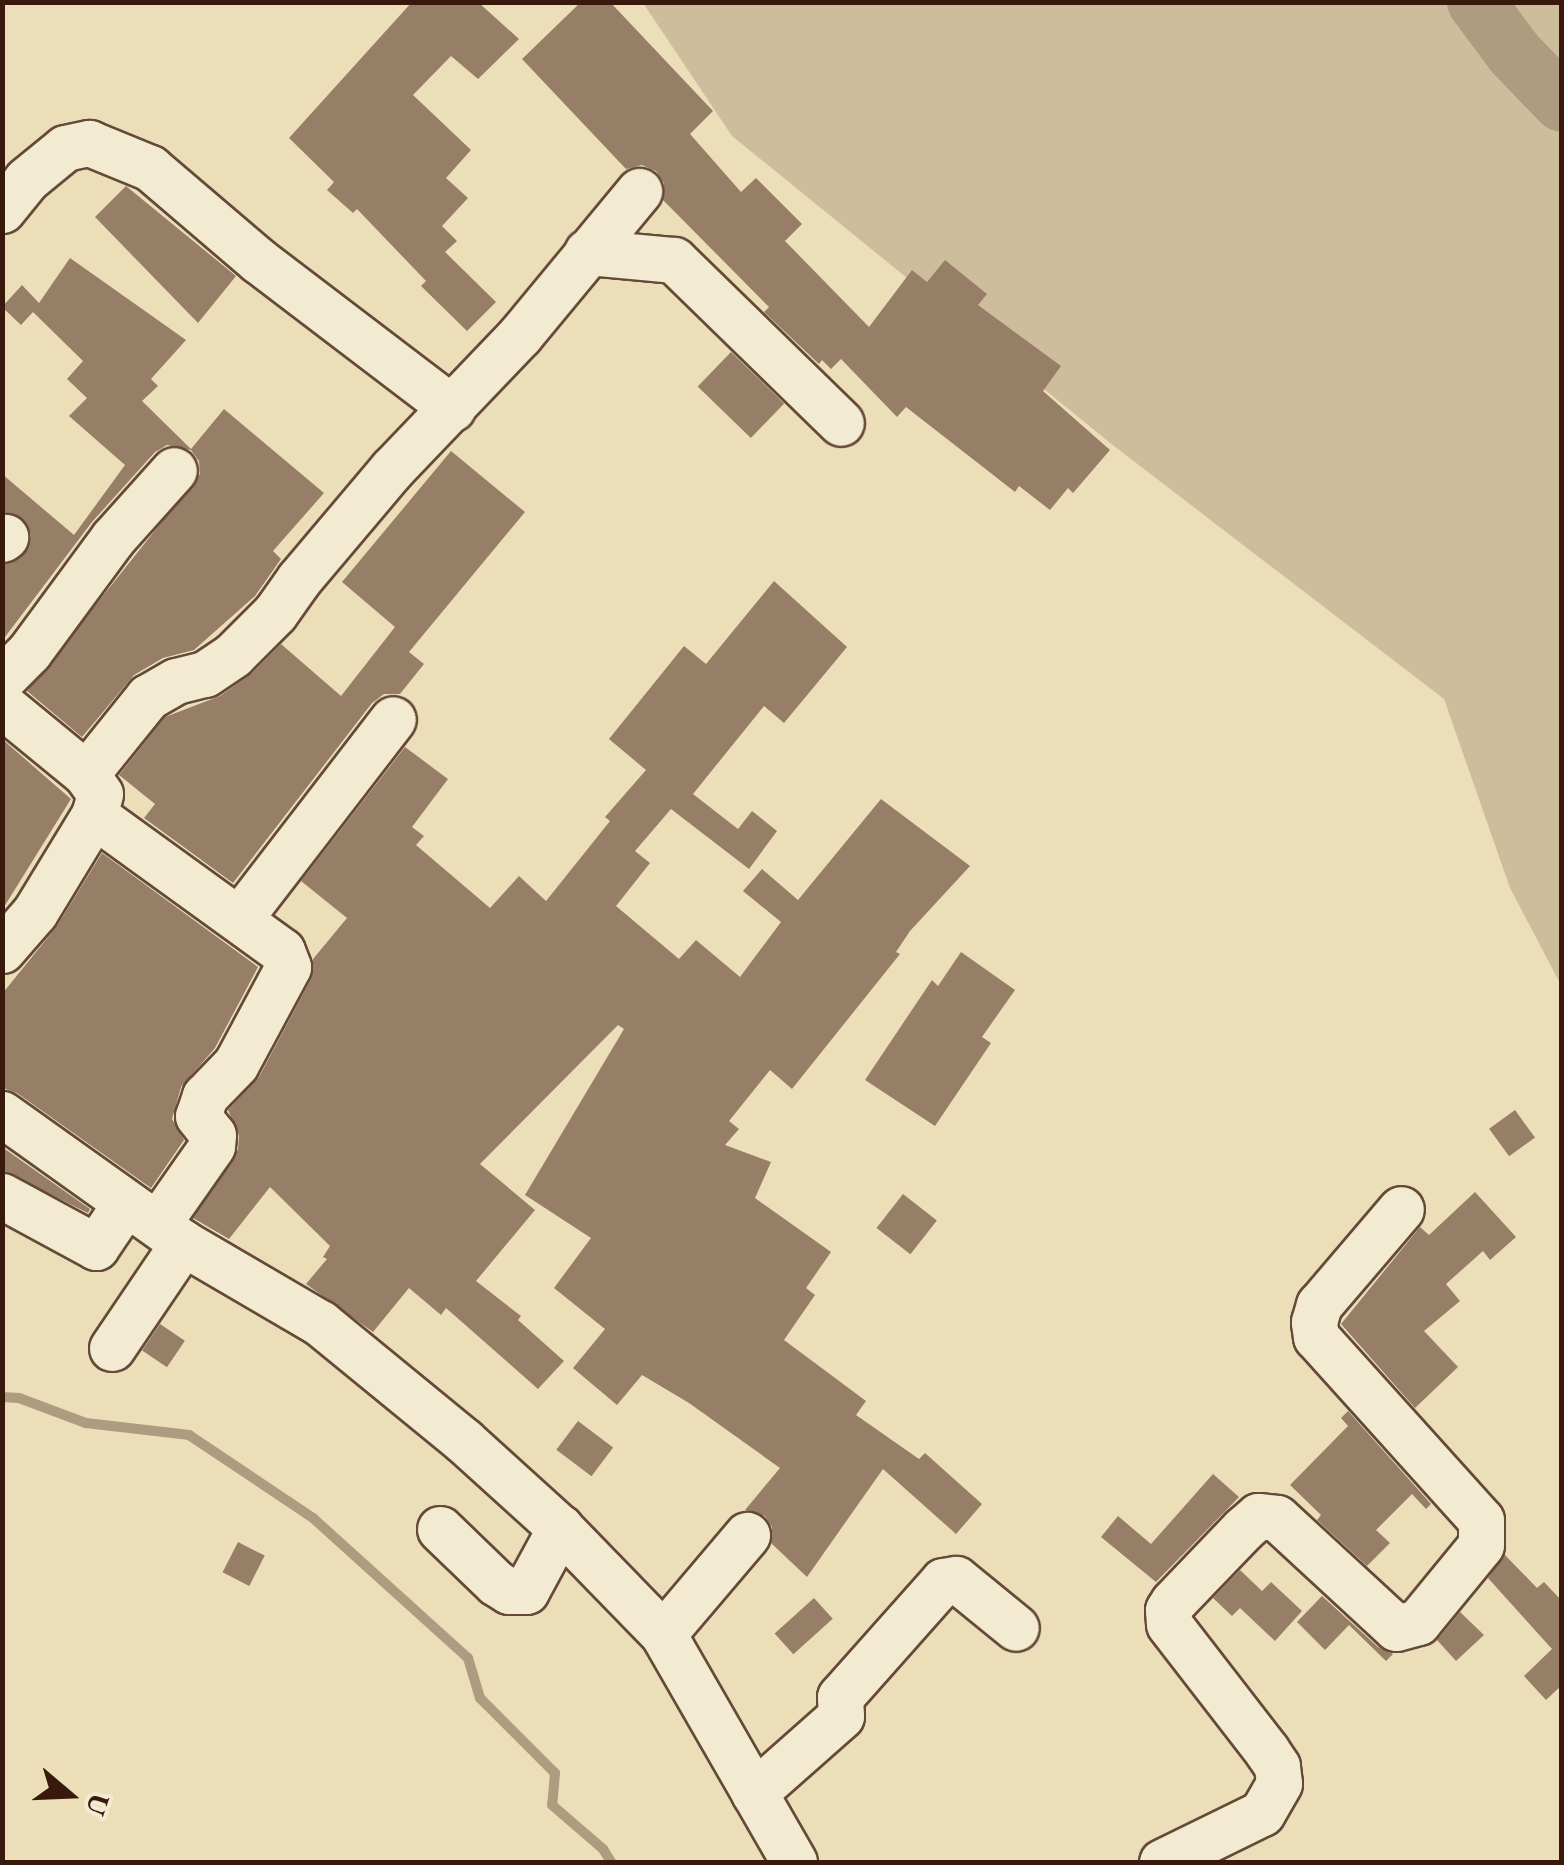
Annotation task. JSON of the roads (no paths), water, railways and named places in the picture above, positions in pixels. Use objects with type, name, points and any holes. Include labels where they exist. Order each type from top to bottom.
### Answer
[{"type":"street","points":[[2,210],[26,180],[65,148],[89,143],[150,168],[260,261],[452,408]]},
{"type":"street","points":[[2,950],[35,912],[90,794],[148,696],[176,681],[205,674],[233,655],[275,614],[299,578],[392,470],[552,298],[639,190]]},
{"type":"street","points":[[587,252],[674,260],[841,423]]},
{"type":"street","points":[[2,679],[30,652],[114,538],[174,470]]},
{"type":"street","points":[[2,705],[90,794],[282,951],[288,967],[236,1064],[205,1096],[198,1116],[213,1135],[212,1146],[155,1224],[112,1348]]},
{"type":"street","points":[[239,919],[393,719]]},
{"type":"street","points":[[2,1114],[155,1224],[320,1323],[472,1448],[560,1528],[662,1634],[794,1862]]},
{"type":"street","points":[[2,1196],[96,1247],[155,1224]]},
{"type":"street","points":[[1162,1862],[1262,1813],[1279,1783],[1277,1766],[1267,1751],[1168,1624],[1168,1610],[1173,1602],[1244,1529],[1258,1516],[1278,1518],[1396,1628],[1418,1622],[1481,1545],[1480,1520],[1316,1337],[1314,1322],[1319,1306],[1401,1209]]},
{"type":"street","points":[[440,1528],[496,1583],[509,1591],[526,1592],[560,1528]]},
{"type":"street","points":[[662,1634],[747,1535]]},
{"type":"street","points":[[754,1793],[841,1716],[840,1697],[943,1581],[956,1579],[1016,1628]]},
{"type":"waterway","points":[[1476,2],[1514,53],[1562,103]]},
{"type":"waterway","points":[[2,1397],[19,1398],[86,1423],[189,1435],[313,1518],[468,1658],[480,1698],[555,1773],[552,1805],[603,1849],[611,1862]]}]
